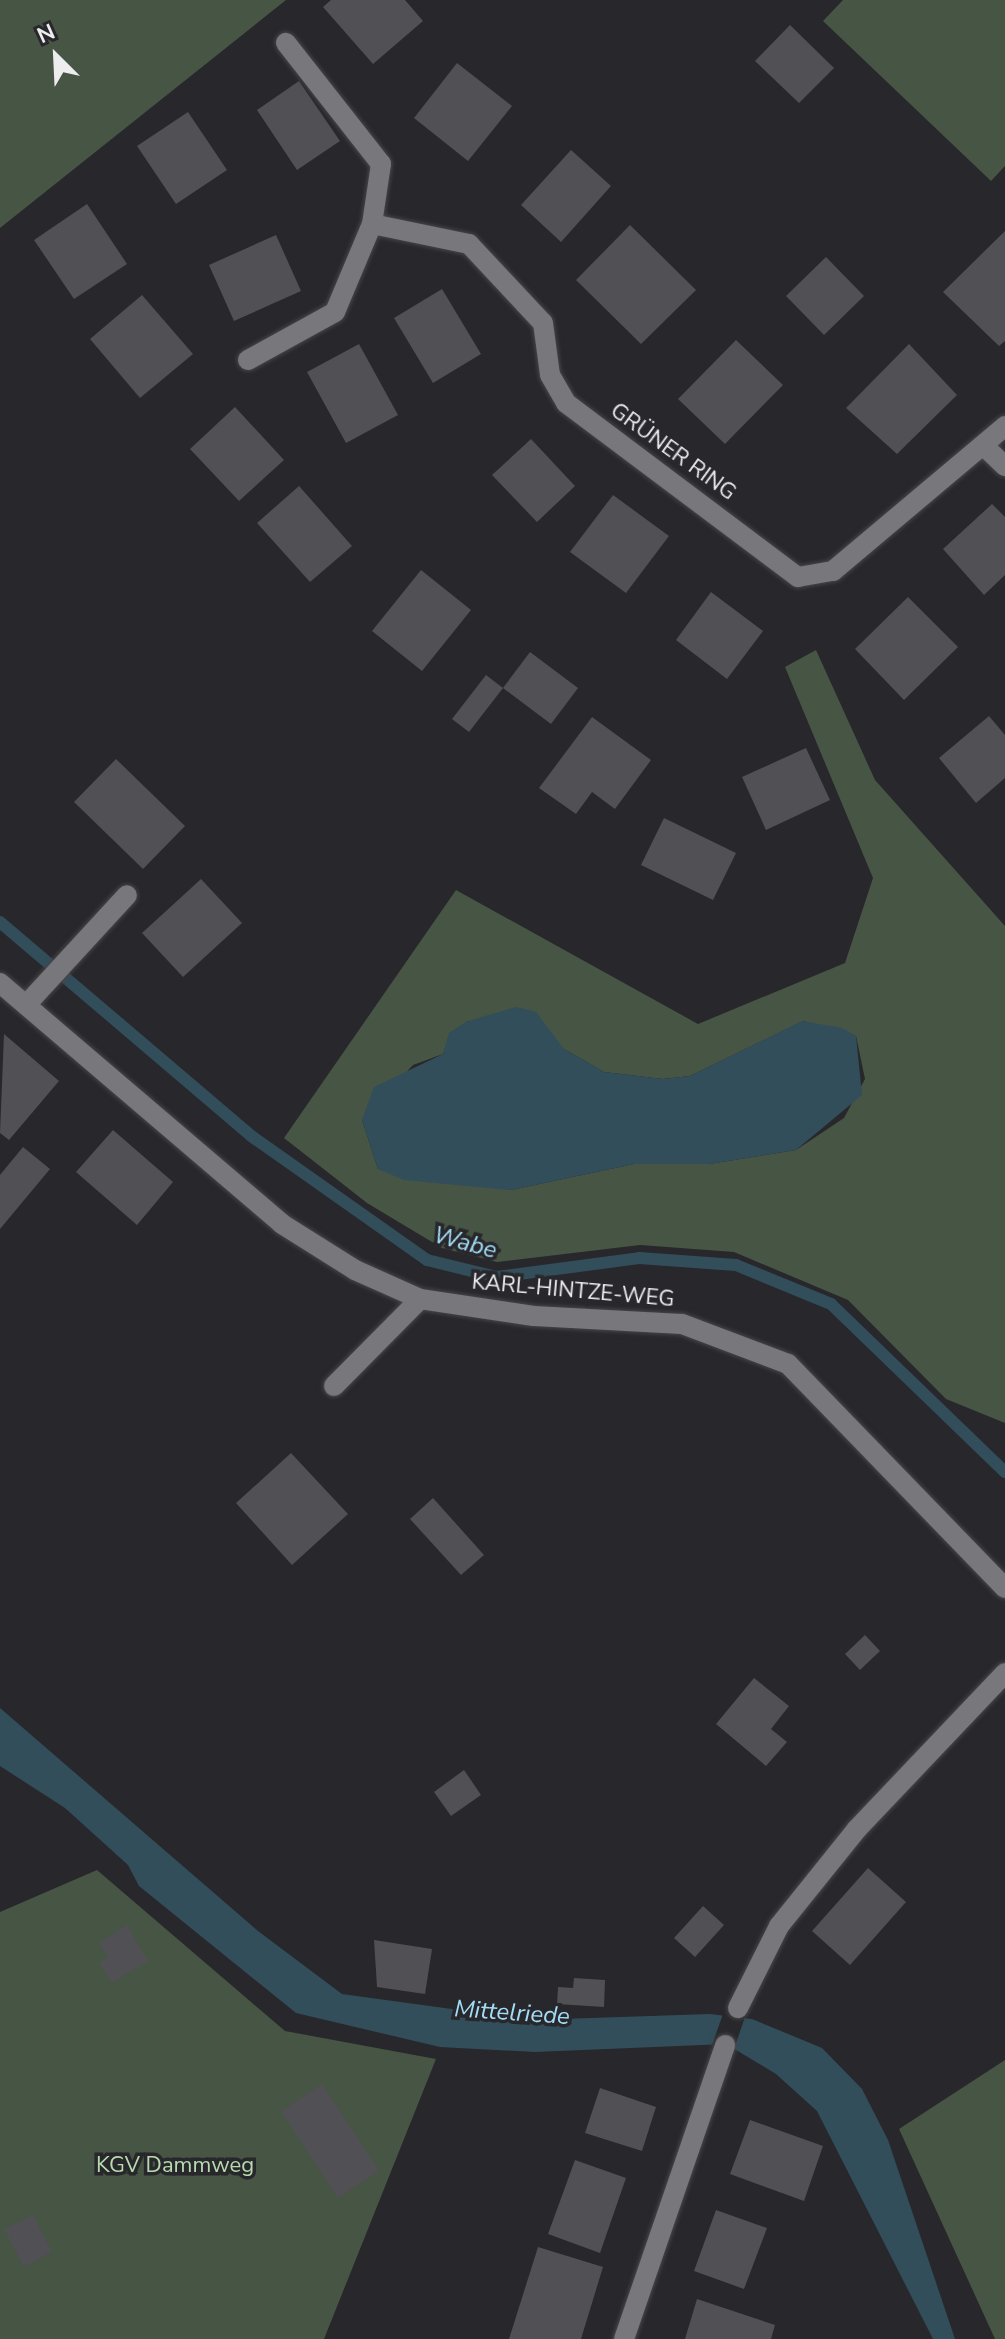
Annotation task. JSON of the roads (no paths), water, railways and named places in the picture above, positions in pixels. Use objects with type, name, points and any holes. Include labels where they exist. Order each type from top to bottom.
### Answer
[{"type":"street","points":[[248,360],[335,312],[372,224],[381,164],[286,43]]},
{"type":"street","name":"GRÜNER RING","points":[[372,224],[469,244],[543,323],[550,375],[566,403],[798,577],[833,571],[1005,426]]},
{"type":"street","points":[[984,446],[1005,466]]},
{"type":"street","points":[[26,1005],[127,895]]},
{"type":"street","name":"KARL-HINTZE-WEG","points":[[0,983],[282,1224],[355,1270],[420,1299],[534,1316],[682,1324],[788,1364],[1005,1588]]},
{"type":"street","points":[[334,1386],[420,1299]]},
{"type":"street","points":[[738,2008],[779,1926],[857,1829],[1005,1673]]},
{"type":"street","points":[[624,2339],[725,2045]]},
{"type":"water","points":[[516,1007],[536,1012],[564,1049],[604,1072],[663,1079],[690,1076],[802,1021],[842,1028],[856,1036],[862,1095],[796,1150],[709,1164],[634,1164],[511,1190],[404,1180],[378,1169],[362,1120],[374,1087],[443,1054],[449,1033],[468,1021]]},
{"type":"water","points":[[0,1708],[258,1931],[342,1994],[531,2020],[710,2014],[752,2019],[822,2048],[862,2089],[888,2140],[955,2339],[933,2339],[817,2111],[776,2074],[726,2044],[535,2052],[440,2047],[296,2013],[139,1886],[128,1865],[65,1808],[0,1766]]},
{"type":"waterway","name":"Wabe","points":[[0,922],[254,1138],[427,1260],[497,1277],[639,1258],[736,1265],[831,1304],[1005,1472]]},
{"type":"water label","name":"Mittelriede","points":[[512,2013]]},
{"type":"park label","name":"KGV Dammweg","points":[[175,2166]]}]
